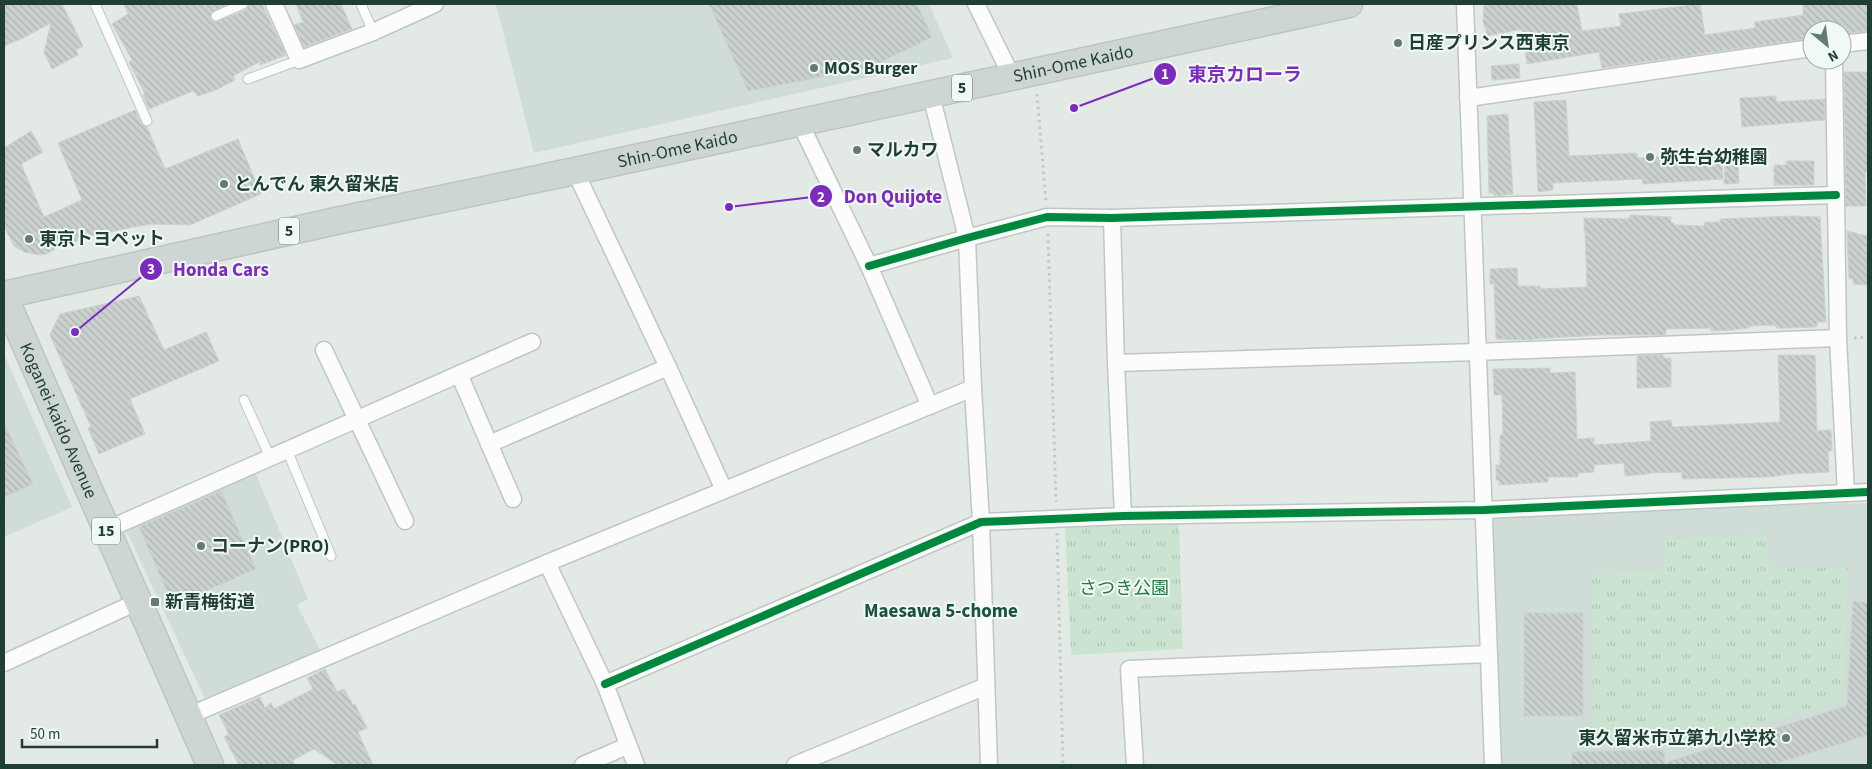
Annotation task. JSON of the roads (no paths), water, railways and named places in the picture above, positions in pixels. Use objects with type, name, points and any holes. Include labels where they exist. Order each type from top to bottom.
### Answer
[{"type":"main road","name":"Shin-Ome Kaido","points":[[4,295],[336,221],[575,172],[1012,77],[1277,12],[1349,4]]},
{"type":"main road","name":"Koganei-kaido Avenue","points":[[4,295],[210,765]]},
{"type":"street","points":[[274,4],[299,60],[373,32],[435,4]]},
{"type":"street","points":[[976,4],[1012,77]]},
{"type":"street","points":[[1464,4],[1493,765]]},
{"type":"street","points":[[1852,43],[1868,41]]},
{"type":"street","points":[[1468,98],[1802,49]]},
{"type":"street","points":[[1834,70],[1838,338],[1846,493]]},
{"type":"street","points":[[931,95],[967,238],[981,522],[989,765]]},
{"type":"street","points":[[800,123],[869,266],[930,406]]},
{"type":"street","points":[[575,172],[724,490]]},
{"type":"street","points":[[869,266],[1047,217],[1112,218],[1836,195]]},
{"type":"street","points":[[1112,218],[1123,516]]},
{"type":"street","points":[[1116,363],[1838,338]]},
{"type":"street","points":[[106,530],[532,342]]},
{"type":"street","points":[[324,350],[405,521]]},
{"type":"street","points":[[489,444],[668,367]]},
{"type":"street","points":[[459,374],[513,498]]},
{"type":"street","points":[[188,716],[547,563],[973,388]]},
{"type":"street","points":[[605,684],[981,522],[1123,516],[1484,510],[1868,492]]},
{"type":"street","points":[[547,563],[605,684],[627,746],[636,765]]},
{"type":"street","points":[[4,664],[137,602]]},
{"type":"street","points":[[1135,765],[1129,669],[1489,654]]},
{"type":"street","points":[[794,765],[986,686]]},
{"type":"street","points":[[583,765],[627,746]]},
{"type":"lane","points":[[94,4],[147,121]]},
{"type":"lane","points":[[216,16],[243,4]]},
{"type":"lane","points":[[361,4],[373,32]]},
{"type":"lane","points":[[248,79],[299,60]]},
{"type":"lane","points":[[244,400],[270,457]]},
{"type":"lane","points":[[287,450],[331,556]]},
{"type":"place","name":"日産プリンス西東京","points":[[1398,43]]},
{"type":"place","name":"MOS Burger","points":[[814,68]]},
{"type":"place","name":"東京カローラ","points":[[1074,108]]},
{"type":"place","name":"マルカワ","points":[[857,150]]},
{"type":"place","name":"弥生台幼稚園","points":[[1650,157]]},
{"type":"place","name":"とんでん 東久留米店","points":[[224,184]]},
{"type":"place","name":"Don Quijote","points":[[729,207]]},
{"type":"place","name":"東京トヨペット","points":[[29,239]]},
{"type":"place","name":"Honda Cars","points":[[75,332]]},
{"type":"place","name":"コーナン(PRO)","points":[[201,546]]},
{"type":"place","name":"新青梅街道","points":[[155,602]]},
{"type":"place","name":"東久留米市立第九小学校","points":[[1786,738]]},
{"type":"district","name":"Maesawa 5-chome","points":[[941,611]]},
{"type":"park label","name":"さつき公園","points":[[1124,588]]}]
